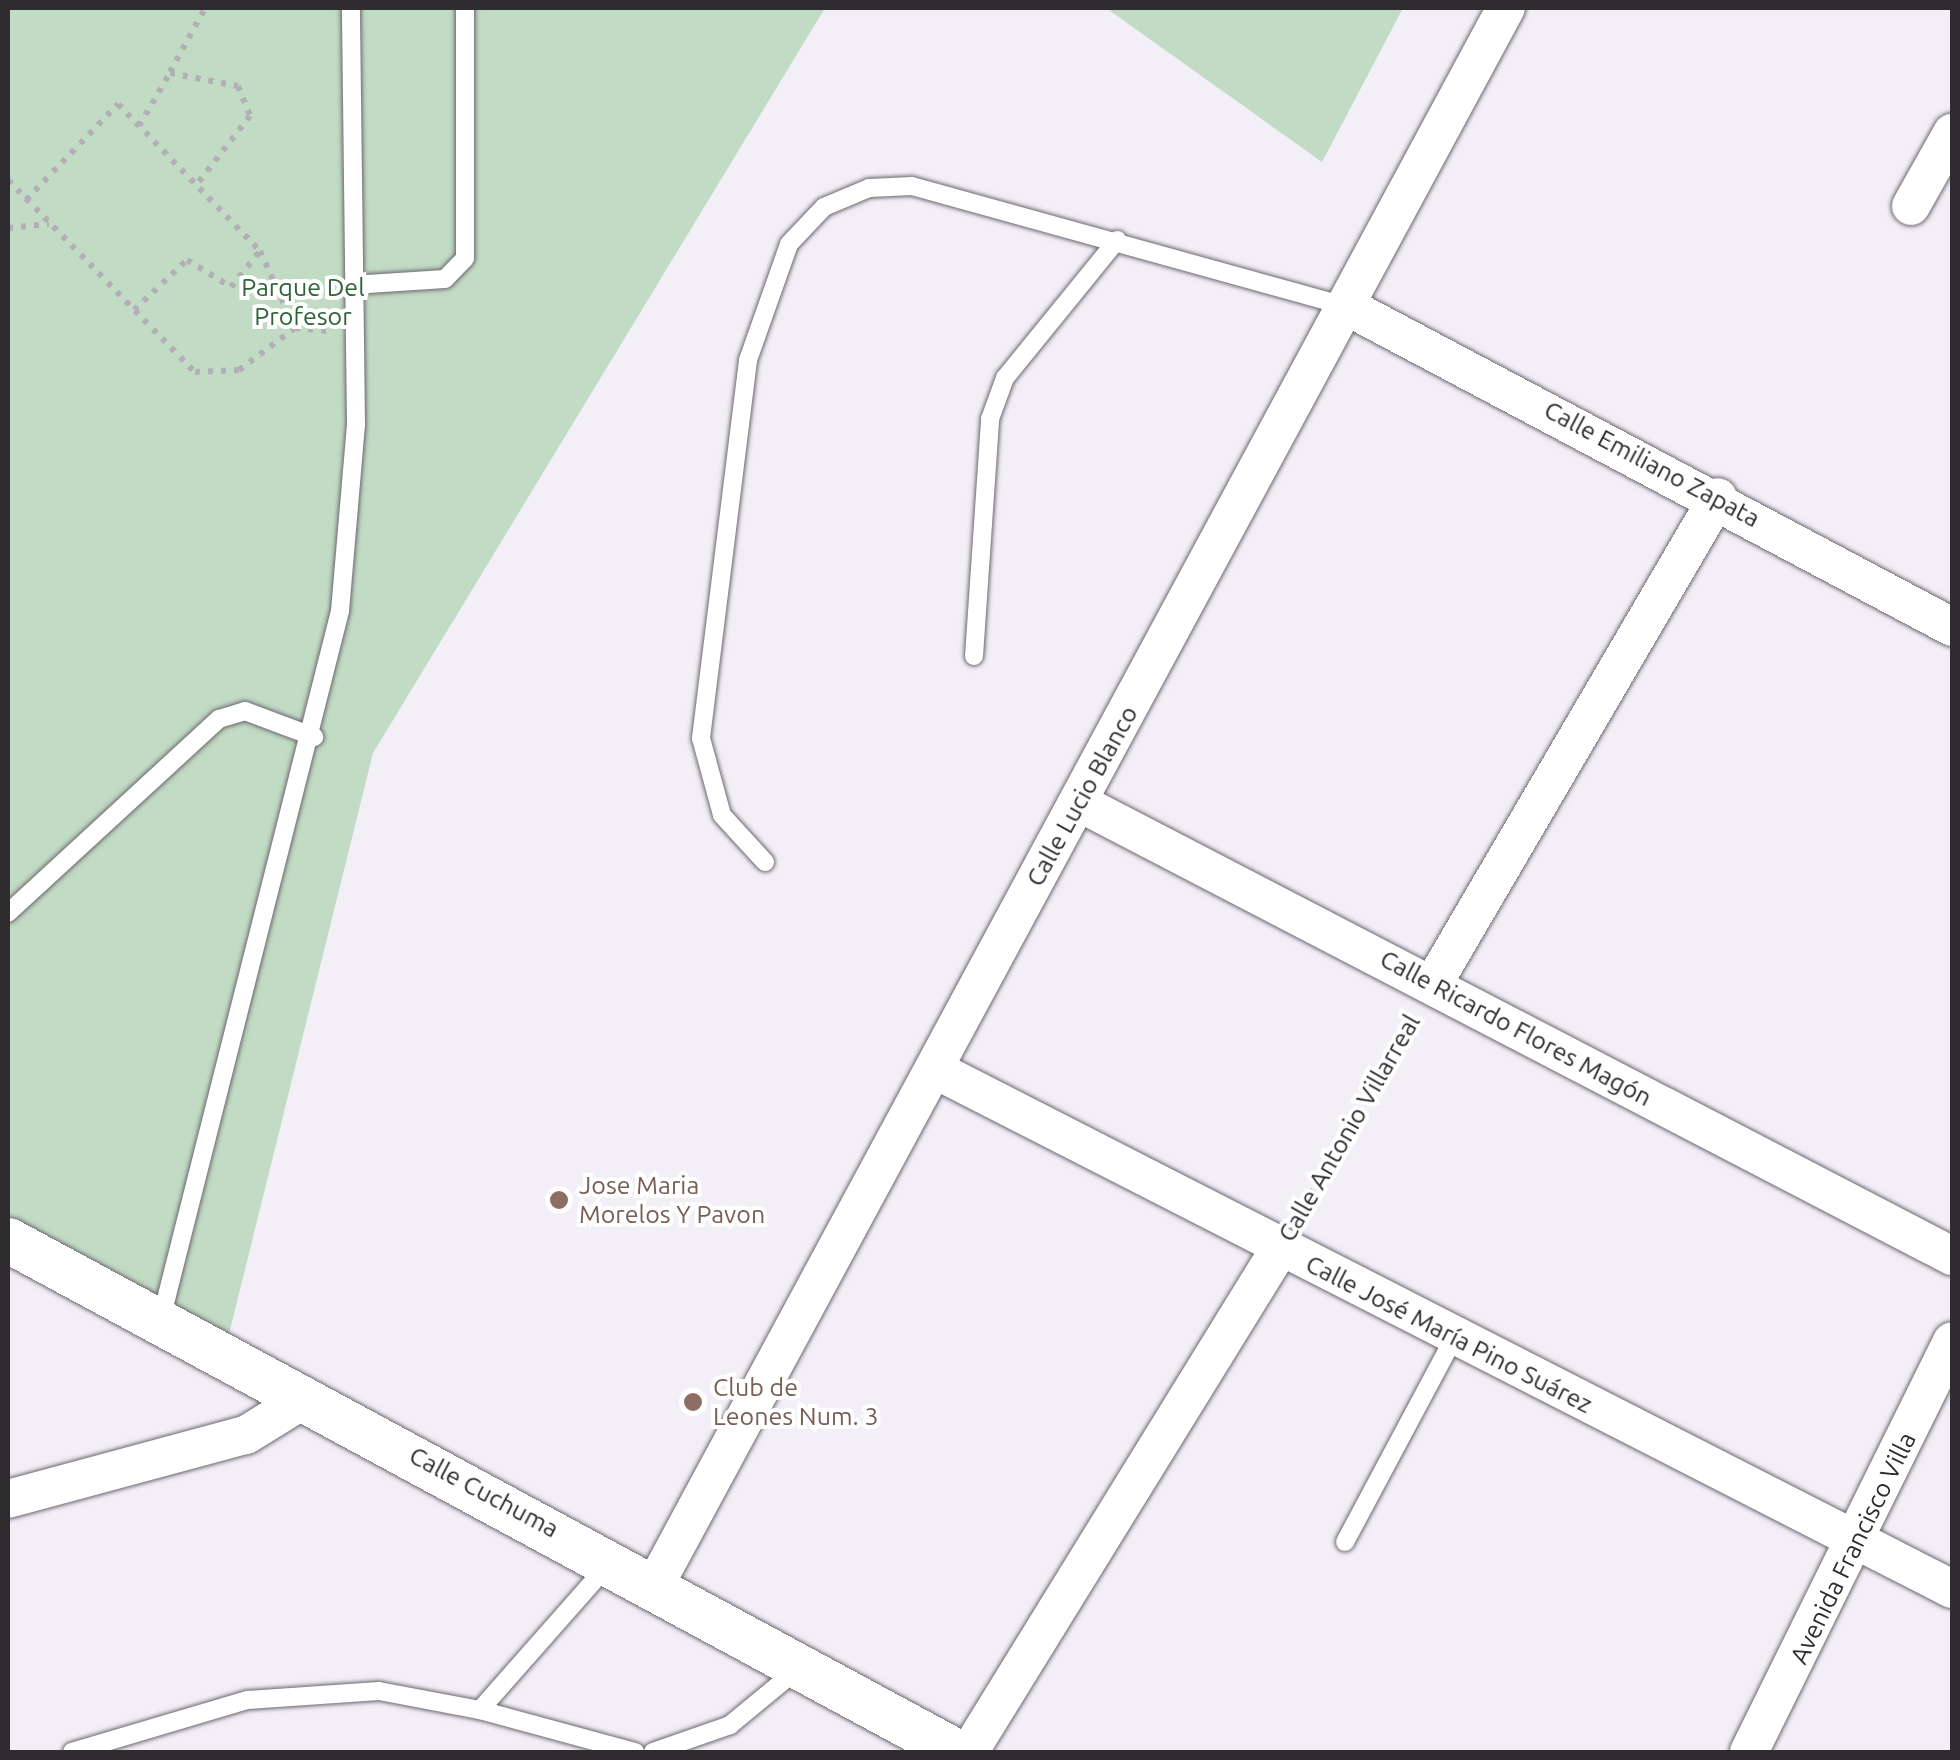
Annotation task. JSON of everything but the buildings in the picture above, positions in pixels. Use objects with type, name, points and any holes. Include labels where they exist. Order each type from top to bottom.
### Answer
[{"type":"street","name":"Calle Lucio Blanco","points":[[656,1584],[1506,8]]},
{"type":"street","points":[[1911,206],[1952,133]]},
{"type":"street","name":"Calle Emiliano Zapata","points":[[1348,307],[1718,497],[1952,627]]},
{"type":"street","points":[[1434,984],[1718,497]]},
{"type":"street","name":"Calle Ricardo Flores Magón","points":[[1078,802],[1952,1256]]},
{"type":"street","name":"Calle José María Pino Suárez","points":[[934,1069],[1454,1338],[1952,1589]]},
{"type":"street","name":"Calle Cuchuma","points":[[8,1240],[612,1560],[957,1752]]},
{"type":"street","name":"Calle Antonio Villarreal","points":[[969,1752],[1280,1248]]},
{"type":"street","name":"Avenida Francisco Villa","points":[[1750,1752],[1860,1541],[1952,1342]]},
{"type":"street","points":[[8,1499],[246,1435],[306,1398]]},
{"type":"lane","points":[[161,1319],[314,737],[352,508],[351,8]]},
{"type":"lane","points":[[352,285],[445,278],[464,258],[465,8]]},
{"type":"lane","points":[[765,862],[722,815],[701,738],[748,360],[790,244],[824,208],[869,188],[912,186],[1348,307]]},
{"type":"lane","points":[[974,656],[990,419],[1006,378],[1117,240]]},
{"type":"lane","points":[[8,913],[219,719],[244,711],[314,737]]},
{"type":"lane","points":[[1345,1542],[1454,1338]]},
{"type":"lane","points":[[480,1710],[612,1560]]},
{"type":"lane","points":[[653,1752],[730,1725],[801,1667]]},
{"type":"lane","points":[[72,1752],[248,1700],[379,1692],[480,1710],[635,1752]]},
{"type":"path","points":[[139,126],[205,8]]},
{"type":"path","points":[[170,73],[238,86],[250,116],[196,185]]},
{"type":"path","points":[[26,200],[118,104],[260,251],[295,328]]},
{"type":"path","points":[[8,180],[196,372],[238,370],[295,328],[352,332]]},
{"type":"path","points":[[8,228],[49,224]]},
{"type":"path","points":[[134,310],[187,260],[231,287],[260,251]]},
{"type":"path","name":"Calle Antonio Villarreal","points":[[1280,1248],[1434,984]]},
{"type":"green space","name":"Parque Del Profesor","points":[[8,8],[825,8],[373,753],[228,1338],[8,1222]]},
{"type":"green space","points":[[1106,8],[1403,8],[1322,162]]},
{"type":"place","name":"Jose Maria Morelos Y Pavon","points":[[559,1200]]},
{"type":"place","name":"Club de Leones Num. 3","points":[[693,1402]]}]
